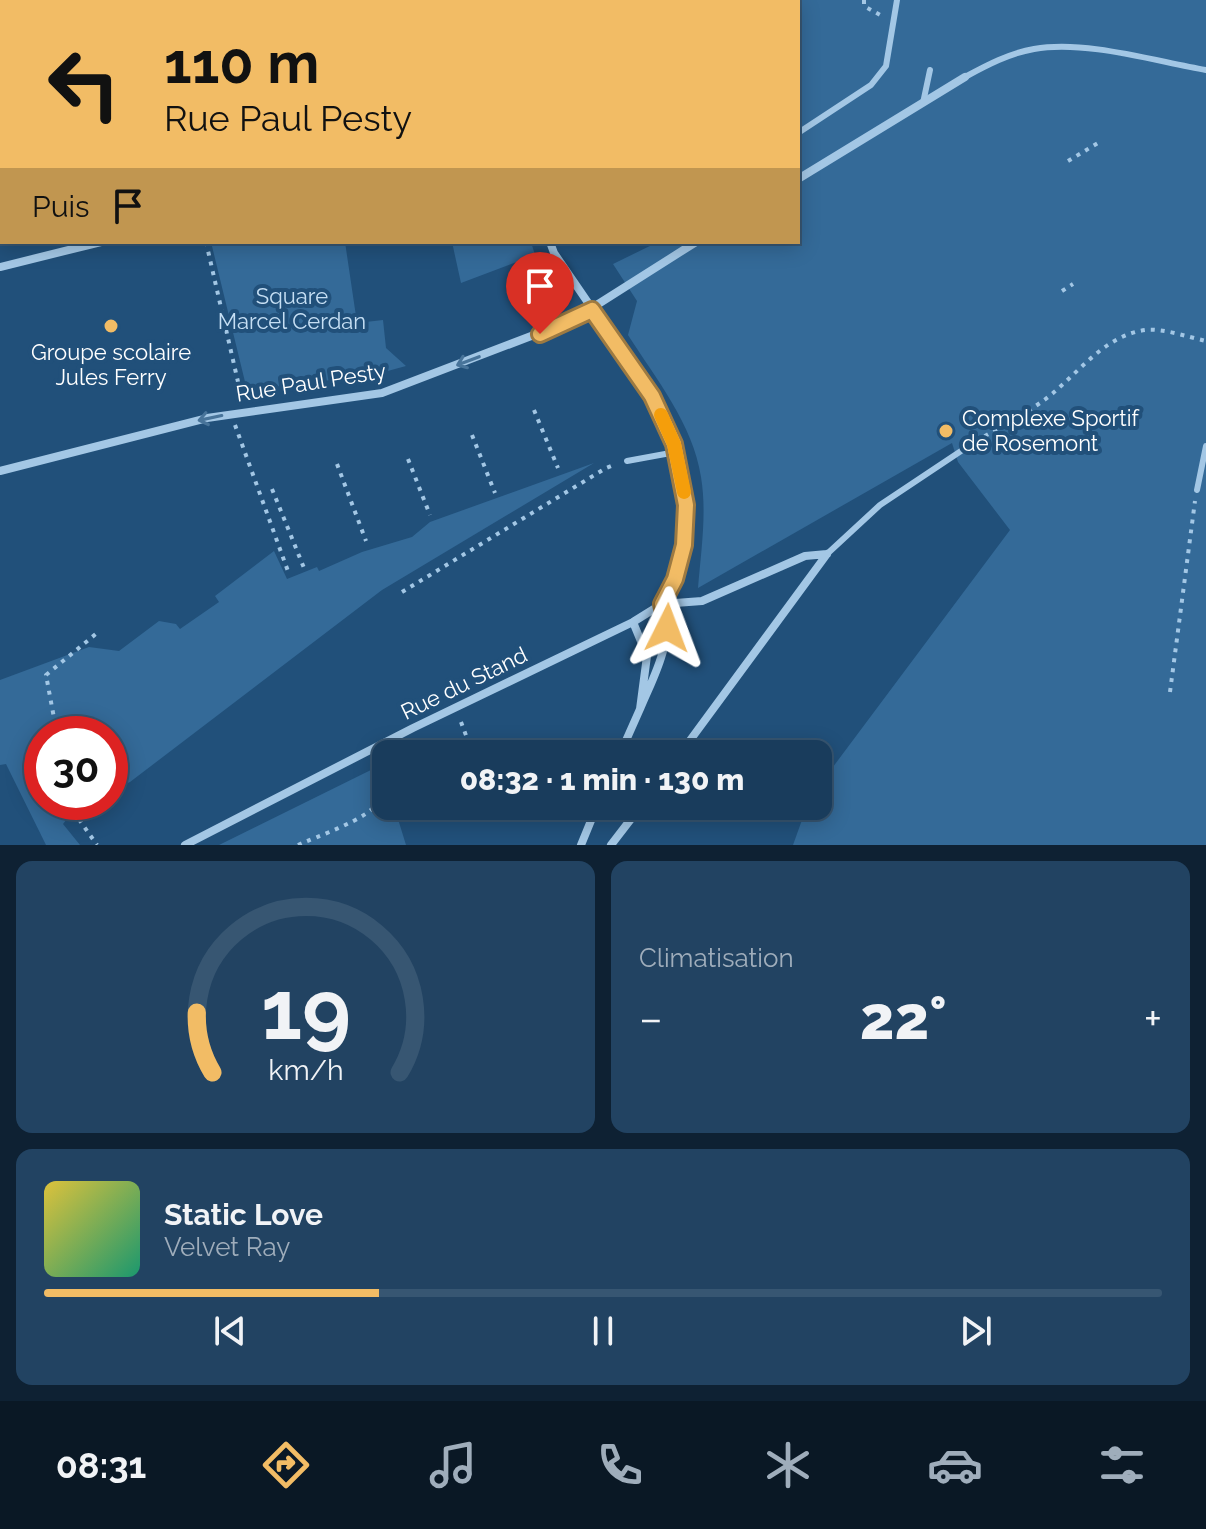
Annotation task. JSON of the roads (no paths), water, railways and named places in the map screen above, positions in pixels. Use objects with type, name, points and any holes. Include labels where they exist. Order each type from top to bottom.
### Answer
[{"type":"street","points":[[800,178],[965,77]]},
{"type":"street","points":[[0,267],[93,244]]},
{"type":"street","points":[[551,244],[652,396],[676,452],[686,505],[684,545],[675,579],[662,604],[667,628],[664,652],[626,740]]},
{"type":"street","name":"Rue Paul Pesty","points":[[0,471],[207,418],[382,393],[554,329],[592,310],[693,244]]},
{"type":"street","points":[[662,604],[702,601],[805,556],[827,554]]},
{"type":"street","points":[[690,740],[827,554]]},
{"type":"street","name":"Rue du Stand","points":[[185,845],[397,735],[633,622],[662,604]]},
{"type":"street","points":[[633,622],[647,656],[640,709]]},
{"type":"street","points":[[581,845],[591,820]]},
{"type":"street","points":[[611,845],[630,820]]},
{"type":"lane","points":[[800,132],[871,85],[886,66],[897,0]]},
{"type":"lane","points":[[965,77],[997,60],[1035,48],[1081,47],[1206,70]]},
{"type":"lane","points":[[923,103],[930,70]]},
{"type":"lane","points":[[1197,490],[1206,446]]},
{"type":"lane","points":[[827,554],[880,505],[967,447]]},
{"type":"lane","points":[[627,461],[676,452]]},
{"type":"place","name":"Groupe scolaire Jules Ferry","points":[[111,326]]},
{"type":"place","name":"Complexe Sportif de Rosemont","points":[[946,431]]},
{"type":"park label","name":"Square Marcel Cerdan","points":[[292,308]]}]
